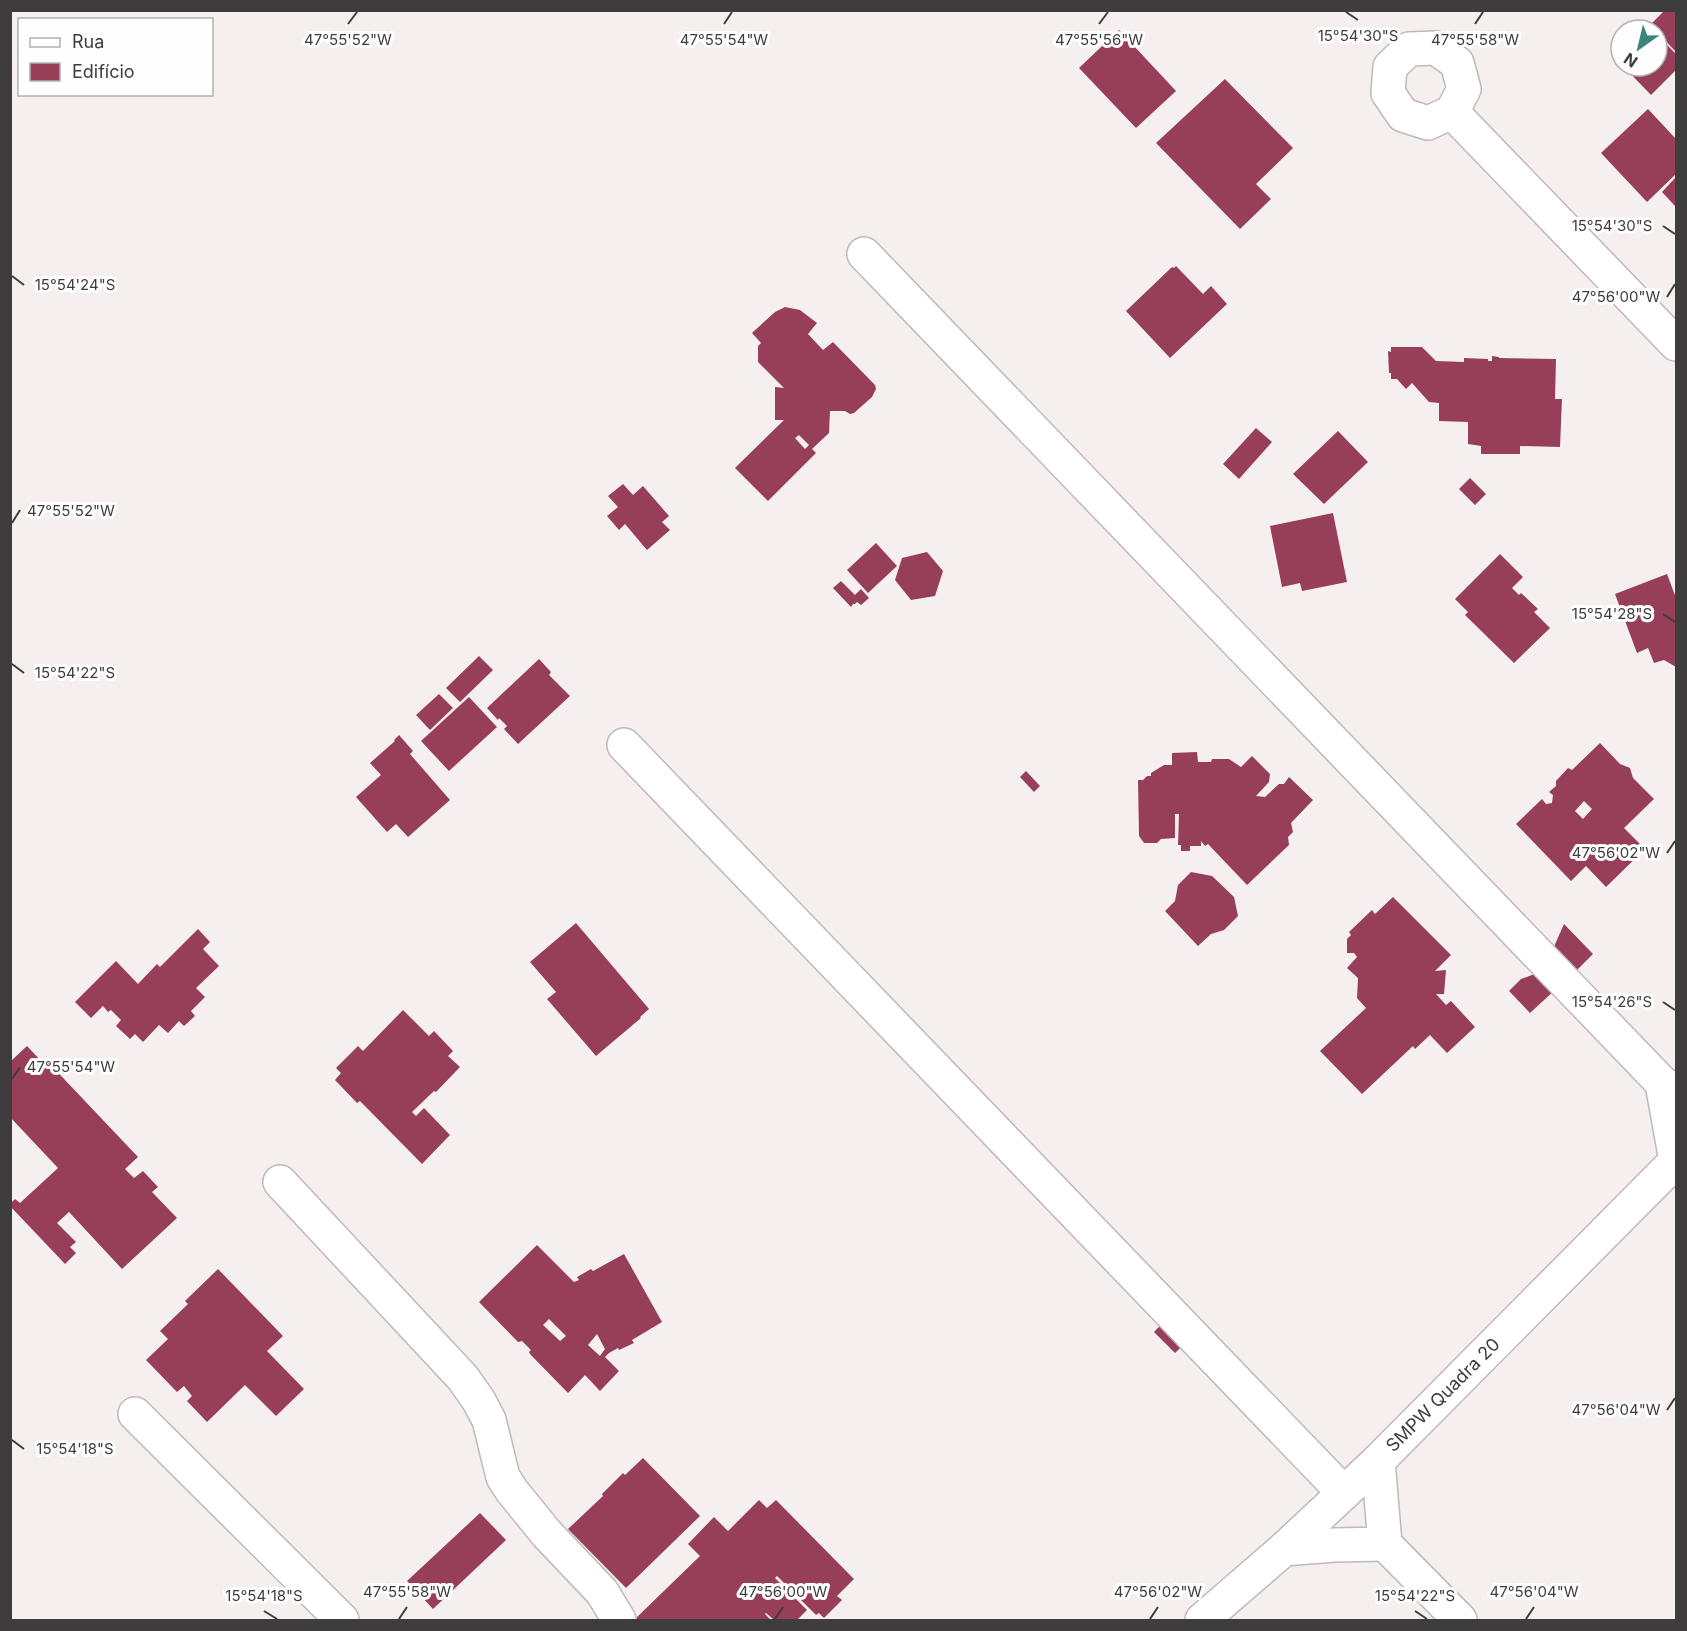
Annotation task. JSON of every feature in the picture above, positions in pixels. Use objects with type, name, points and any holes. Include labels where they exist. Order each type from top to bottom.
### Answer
[{"type":"street","points":[[1452,112],[1677,344]]},
{"type":"street","points":[[864,254],[1669,1087],[1676,1161]]},
{"type":"street","points":[[624,745],[1344,1492]]},
{"type":"street","name":"SMPW Quadra 20","points":[[1202,1620],[1284,1549],[1378,1461],[1676,1161]]},
{"type":"street","points":[[279,1182],[463,1378],[489,1420],[503,1477],[512,1491],[547,1534],[602,1592],[619,1620]]},
{"type":"street","points":[[135,1414],[342,1620]]},
{"type":"street","points":[[1378,1461],[1385,1544],[1460,1620]]},
{"type":"street","points":[[1284,1549],[1385,1544]]},
{"type":"building","points":[[1665,10],[1676,10],[1676,52],[1669,45],[1669,18],[1657,18]]},
{"type":"building","points":[[1119,30],[1176,91],[1136,128],[1079,68]]},
{"type":"building","points":[[1669,47],[1676,54],[1676,70],[1669,77]]},
{"type":"building","points":[[1635,78],[1668,78],[1651,95]]},
{"type":"building","points":[[1225,79],[1293,148],[1256,184],[1271,199],[1240,229],[1156,143]]},
{"type":"building","points":[[1648,109],[1676,139],[1676,174],[1647,202],[1601,153]]},
{"type":"building","points":[[1676,177],[1676,207],[1662,192]]},
{"type":"building","points":[[1176,266],[1203,294],[1211,286],[1227,304],[1170,358],[1126,311],[1172,267]]},
{"type":"building","points":[[785,307],[800,310],[817,323],[808,334],[823,350],[833,342],[875,385],[876,389],[872,397],[854,413],[830,411],[829,433],[812,449],[816,453],[768,501],[735,468],[784,420],[775,420],[775,387],[784,388],[758,362],[758,346],[761,343],[752,333],[775,312]],"holes":[[[799,435],[809,445],[805,449],[795,438]]]},
{"type":"building","points":[[1391,347],[1422,347],[1436,361],[1464,362],[1464,358],[1492,361],[1492,356],[1556,359],[1555,399],[1562,399],[1560,447],[1520,446],[1520,454],[1481,454],[1481,446],[1468,444],[1468,422],[1439,421],[1439,403],[1429,402],[1412,383],[1406,389],[1397,379],[1391,379],[1388,351],[1391,352]]},
{"type":"building","points":[[1256,428],[1272,442],[1239,479],[1223,464]]},
{"type":"building","points":[[1338,431],[1368,462],[1324,504],[1293,474]]},
{"type":"building","points":[[1470,478],[1486,494],[1475,505],[1459,489]]},
{"type":"building","points":[[623,484],[633,495],[643,486],[669,516],[662,522],[670,530],[647,550],[625,524],[619,530],[607,516],[618,507],[608,496]]},
{"type":"building","points":[[1333,513],[1347,582],[1302,591],[1300,583],[1282,587],[1270,526]]},
{"type":"building","points":[[876,543],[897,566],[868,593],[847,570]]},
{"type":"building","points":[[927,552],[943,571],[935,596],[911,600],[895,580],[902,558]]},
{"type":"building","points":[[1500,554],[1523,577],[1512,588],[1538,609],[1534,612],[1550,628],[1514,663],[1465,615],[1468,612],[1455,599]]},
{"type":"building","points":[[1667,574],[1676,598],[1676,667],[1664,660],[1654,663],[1648,648],[1637,653],[1615,594]]},
{"type":"building","points":[[841,581],[855,595],[861,589],[869,598],[861,605],[857,602],[851,607],[833,588]]},
{"type":"building","points":[[479,656],[493,670],[460,702],[446,688]]},
{"type":"building","points":[[539,659],[551,672],[549,675],[570,696],[518,744],[504,729],[507,726],[487,708]]},
{"type":"building","points":[[439,694],[453,708],[430,730],[416,715]]},
{"type":"building","points":[[469,697],[497,727],[449,771],[421,741]]},
{"type":"building","points":[[399,735],[413,751],[410,754],[450,800],[408,837],[396,824],[387,832],[356,797],[381,775],[370,763]]},
{"type":"building","points":[[1600,743],[1620,764],[1630,768],[1633,778],[1654,799],[1624,828],[1645,849],[1606,887],[1586,866],[1571,881],[1516,824],[1542,799],[1546,804],[1552,803],[1553,795],[1549,792],[1568,768],[1572,770]],"holes":[[[1584,801],[1592,809],[1583,819],[1575,811]]]},
{"type":"building","points":[[1197,752],[1198,762],[1229,759],[1241,767],[1252,756],[1270,774],[1269,782],[1256,796],[1265,797],[1279,784],[1284,784],[1289,777],[1313,800],[1291,823],[1293,832],[1288,837],[1289,845],[1247,885],[1208,844],[1205,846],[1201,841],[1201,846],[1190,846],[1190,851],[1181,851],[1181,845],[1178,845],[1179,814],[1175,814],[1175,838],[1161,839],[1157,843],[1144,843],[1139,836],[1138,780],[1151,776],[1151,773],[1164,765],[1172,765],[1172,753]]},
{"type":"building","points":[[1026,771],[1040,786],[1034,792],[1020,777]]},
{"type":"building","points":[[1191,872],[1212,876],[1234,897],[1238,916],[1224,930],[1211,934],[1198,946],[1165,911],[1175,901],[1178,885]]},
{"type":"building","points":[[1393,897],[1451,955],[1435,971],[1446,970],[1444,994],[1436,994],[1446,1005],[1451,1001],[1475,1027],[1447,1053],[1430,1035],[1415,1049],[1413,1046],[1362,1094],[1320,1051],[1366,1008],[1357,998],[1358,978],[1347,968],[1357,957],[1354,953],[1347,953],[1347,939],[1351,935],[1349,932],[1372,910],[1375,914]]},
{"type":"building","points":[[576,923],[649,1009],[596,1056],[547,999],[556,992],[530,962]]},
{"type":"building","points":[[1564,924],[1593,954],[1575,972],[1553,949]]},
{"type":"building","points":[[198,929],[210,942],[203,949],[219,966],[196,988],[205,997],[191,1011],[195,1016],[184,1026],[179,1021],[168,1033],[159,1025],[143,1042],[135,1034],[130,1039],[116,1026],[121,1020],[111,1010],[108,1012],[103,1006],[91,1018],[75,1002],[116,961],[138,984],[157,964],[160,967]]},
{"type":"building","points":[[1540,972],[1556,989],[1530,1013],[1509,991],[1521,979]]},
{"type":"building","points":[[403,1010],[429,1036],[434,1031],[453,1051],[448,1056],[460,1067],[436,1092],[434,1091],[412,1112],[416,1116],[424,1108],[450,1135],[422,1164],[360,1101],[357,1103],[335,1080],[341,1073],[336,1068],[358,1046],[363,1051]]},
{"type":"building","points":[[27,1046],[44,1064],[47,1061],[138,1157],[125,1169],[134,1178],[143,1171],[158,1187],[152,1192],[177,1218],[122,1269],[69,1212],[57,1223],[76,1242],[70,1247],[76,1253],[65,1264],[10,1206],[15,1199],[20,1203],[58,1168],[10,1117],[10,1062]]},
{"type":"building","points":[[537,1245],[574,1282],[579,1280],[577,1277],[591,1269],[593,1271],[624,1254],[662,1322],[632,1340],[634,1343],[619,1350],[618,1348],[605,1357],[619,1371],[600,1391],[585,1375],[568,1393],[530,1354],[531,1350],[522,1341],[518,1342],[479,1302]],"holes":[[[549,1319],[566,1336],[560,1341],[543,1325]],[[597,1334],[605,1349],[600,1356],[588,1345]]]},
{"type":"building","points":[[218,1269],[283,1336],[267,1351],[304,1389],[276,1416],[245,1385],[207,1422],[187,1401],[192,1396],[184,1386],[177,1392],[146,1360],[168,1339],[160,1331],[188,1304],[185,1301]]},
{"type":"building","points":[[1176,1309],[1198,1331],[1175,1353],[1154,1332]]},
{"type":"building","points":[[643,1458],[700,1516],[626,1588],[568,1529],[603,1496],[602,1494],[623,1473],[625,1475]]},
{"type":"building","points":[[759,1500],[767,1508],[776,1500],[854,1579],[837,1596],[842,1600],[824,1618],[819,1613],[816,1615],[777,1576],[775,1578],[807,1610],[797,1620],[774,1620],[766,1613],[771,1620],[638,1620],[636,1618],[700,1556],[688,1544],[714,1517],[728,1531]]},
{"type":"building","points":[[480,1513],[506,1540],[433,1609],[407,1581]]}]
